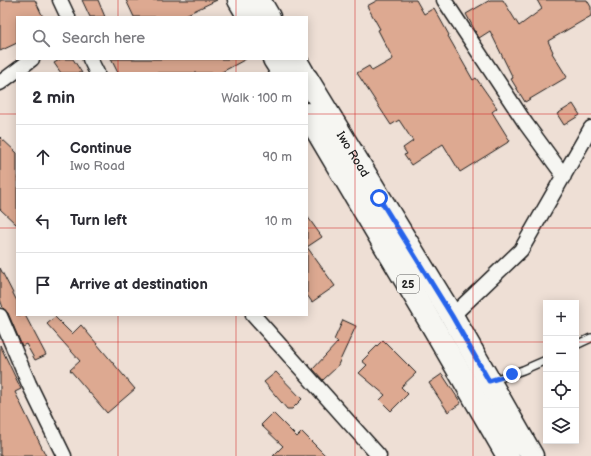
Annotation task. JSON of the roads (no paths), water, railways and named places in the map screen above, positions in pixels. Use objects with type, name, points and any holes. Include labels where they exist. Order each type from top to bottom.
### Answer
[{"type":"main road","points":[[239,0],[249,16]]},
{"type":"main road","points":[[259,0],[268,16]]},
{"type":"main road","points":[[275,60],[282,72]]},
{"type":"main road","points":[[296,60],[302,72]]},
{"type":"main road","name":"Iwo Road","points":[[308,81],[452,316],[532,456]]},
{"type":"main road","name":"Iwo Road","points":[[308,116],[508,456]]},
{"type":"street","points":[[60,0],[68,16]]},
{"type":"street","points":[[444,0],[526,124],[564,176]]},
{"type":"street","points":[[0,83],[31,60]]},
{"type":"street","points":[[90,60],[96,72]]},
{"type":"street","points":[[452,316],[521,250],[591,128]]},
{"type":"street","points":[[0,316],[29,384],[64,456]]},
{"type":"street","points":[[254,316],[379,456]]},
{"type":"lane","points":[[579,344],[591,338]]},
{"type":"lane","points":[[489,381],[523,370],[543,361]]}]
